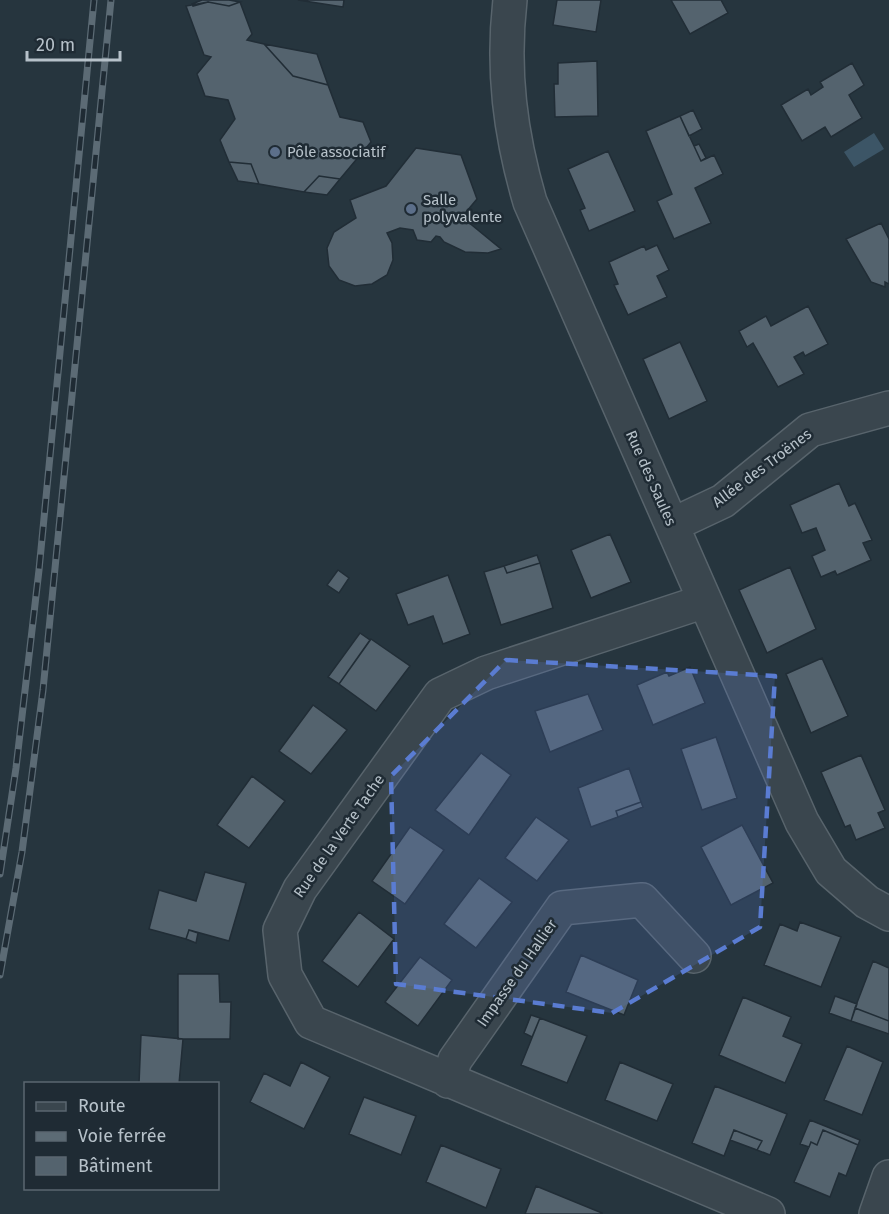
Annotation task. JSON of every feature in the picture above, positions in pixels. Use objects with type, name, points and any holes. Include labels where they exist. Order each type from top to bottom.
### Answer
[{"type":"street","name":"Rue des Saules","points":[[510,0],[505,40],[508,103],[513,134],[528,193],[802,822],[831,871],[867,902],[889,914]]},
{"type":"street","name":"Allée des Troënes","points":[[672,525],[723,501],[810,430],[889,408]]},
{"type":"street","name":"Rue de la Verte Tache","points":[[705,602],[486,673],[440,695],[300,889],[280,930],[285,975],[310,1022],[768,1214]]},
{"type":"street","name":"Impasse du Hallier","points":[[448,1081],[455,1060],[562,908],[642,900],[694,956]]},
{"type":"street","points":[[876,1214],[889,1177]]},
{"type":"highlighted area","points":[[506,660],[775,676],[760,927],[612,1013],[396,984],[391,776]]},
{"type":"water","points":[[874,133],[884,149],[854,167],[844,152]]},
{"type":"building","points":[[202,0],[240,2],[229,6],[208,2],[193,6],[192,4]]},
{"type":"building","points":[[298,0],[344,0],[343,7]]},
{"type":"building","points":[[557,0],[601,0],[596,32],[553,25]]},
{"type":"building","points":[[671,0],[721,0],[728,13],[690,34]]},
{"type":"building","points":[[208,2],[229,6],[240,2],[252,34],[247,40],[264,44],[293,76],[328,85],[340,117],[363,122],[371,142],[340,179],[319,176],[304,192],[259,184],[251,164],[229,162],[220,140],[235,119],[228,100],[205,96],[197,74],[211,57],[204,55],[186,6]]},
{"type":"building","points":[[264,44],[317,54],[328,85],[293,76]]},
{"type":"building","points":[[597,61],[598,116],[555,117],[554,84],[558,84],[558,63]]},
{"type":"building","points":[[852,63],[864,85],[849,95],[862,118],[831,137],[825,127],[802,141],[781,105],[808,89],[811,95],[823,87],[820,82]]},
{"type":"building","points":[[693,110],[702,129],[689,136],[680,116]]},
{"type":"building","points":[[680,116],[701,161],[714,155],[723,174],[695,188],[711,223],[674,239],[657,201],[672,194],[646,131]]},
{"type":"building","points":[[699,144],[706,158],[701,161],[694,146]]},
{"type":"building","name":"Salle polyvalente","points":[[416,148],[461,155],[477,199],[462,217],[501,249],[488,253],[465,252],[444,242],[440,237],[436,236],[431,242],[417,240],[413,230],[400,228],[387,233],[392,243],[393,260],[387,275],[372,284],[355,286],[339,280],[329,266],[327,248],[334,232],[356,218],[350,200],[386,186]]},
{"type":"building","points":[[608,151],[635,211],[589,231],[580,210],[585,208],[568,169]]},
{"type":"building","points":[[229,162],[251,164],[259,184],[238,181]]},
{"type":"building","points":[[319,176],[340,179],[327,195],[304,192]]},
{"type":"building","points":[[881,223],[889,239],[889,284],[885,282],[885,287],[871,282],[846,239]]},
{"type":"building","points":[[657,245],[669,270],[657,276],[667,297],[628,315],[614,285],[618,284],[609,262],[644,246],[646,250]]},
{"type":"building","points":[[808,306],[828,344],[805,356],[803,352],[794,357],[804,374],[778,387],[753,343],[747,347],[739,331],[766,316],[771,326]]},
{"type":"building","points":[[680,342],[707,401],[669,419],[643,359]]},
{"type":"building","points":[[839,483],[849,506],[855,503],[872,540],[863,543],[871,560],[837,575],[835,571],[821,577],[812,556],[825,550],[816,528],[802,533],[790,505]]},
{"type":"building","points":[[610,534],[631,582],[591,598],[571,550]]},
{"type":"building","points":[[537,555],[540,563],[507,573],[504,566]]},
{"type":"building","points":[[540,563],[553,608],[501,625],[484,572],[504,566],[507,573]]},
{"type":"building","points":[[790,567],[816,629],[767,653],[739,590]]},
{"type":"building","points":[[338,570],[349,578],[339,593],[327,585]]},
{"type":"building","points":[[448,575],[470,634],[443,644],[433,616],[408,625],[396,594]]},
{"type":"building","points":[[360,633],[370,640],[339,684],[328,677]]},
{"type":"building","points":[[371,639],[410,666],[376,711],[339,684]]},
{"type":"building","points":[[822,658],[848,716],[811,733],[786,674]]},
{"type":"building","points":[[690,667],[705,703],[653,725],[637,685],[667,672],[669,676]]},
{"type":"building","points":[[588,694],[603,730],[550,752],[535,711]]},
{"type":"building","points":[[313,705],[347,730],[311,774],[279,751]]},
{"type":"building","points":[[716,737],[737,798],[702,810],[681,749]]},
{"type":"building","points":[[481,753],[511,775],[469,835],[435,810]]},
{"type":"building","points":[[861,755],[885,810],[878,813],[885,828],[856,840],[850,825],[845,827],[821,772]]},
{"type":"building","points":[[629,768],[641,802],[616,811],[618,817],[591,827],[578,788]]},
{"type":"building","points":[[252,776],[285,801],[249,848],[217,825]]},
{"type":"building","points":[[641,802],[643,807],[618,817],[616,811]]},
{"type":"building","points":[[536,817],[569,840],[537,881],[505,858]]},
{"type":"building","points":[[742,825],[773,883],[731,905],[701,847]]},
{"type":"building","points":[[410,827],[444,850],[405,904],[372,881]]},
{"type":"building","points":[[205,872],[246,883],[229,941],[189,930],[186,939],[149,929],[159,890],[196,901]]},
{"type":"building","points":[[479,878],[512,902],[476,948],[444,924]]},
{"type":"building","points":[[359,912],[394,939],[358,987],[322,961]]},
{"type":"building","points":[[800,922],[841,937],[821,987],[764,965],[780,924],[797,931]]},
{"type":"building","points":[[189,930],[198,933],[196,943],[186,939]]},
{"type":"building","points":[[581,955],[638,980],[624,1015],[566,992]]},
{"type":"building","points":[[420,957],[452,980],[418,1026],[385,1002]]},
{"type":"building","points":[[873,961],[889,968],[889,1021],[855,1008]]},
{"type":"building","points":[[178,974],[219,974],[220,1002],[231,1002],[230,1039],[178,1039]]},
{"type":"building","points":[[835,996],[857,1004],[851,1021],[829,1013]]},
{"type":"building","points":[[743,997],[791,1017],[783,1036],[802,1044],[785,1083],[719,1055]]},
{"type":"building","points":[[855,1008],[889,1021],[889,1034],[851,1021]]},
{"type":"building","points":[[531,1015],[540,1018],[532,1037],[524,1033]]},
{"type":"building","points":[[540,1018],[587,1036],[567,1083],[521,1065]]},
{"type":"building","points":[[141,1035],[183,1039],[179,1082],[139,1082]]},
{"type":"building","points":[[847,1046],[883,1062],[862,1115],[824,1100]]},
{"type":"building","points":[[301,1062],[330,1077],[304,1129],[250,1102],[264,1073],[290,1086]]},
{"type":"building","points":[[620,1062],[673,1084],[657,1121],[605,1100]]},
{"type":"building","points":[[715,1086],[787,1114],[770,1155],[757,1150],[762,1141],[734,1130],[724,1156],[692,1143]]},
{"type":"building","points":[[364,1097],[416,1116],[401,1155],[349,1134]]},
{"type":"building","points":[[810,1120],[860,1140],[858,1145],[823,1130],[817,1145],[811,1142],[809,1147],[800,1144]]},
{"type":"building","points":[[734,1130],[762,1141],[757,1150],[730,1140]]},
{"type":"building","points":[[823,1130],[858,1145],[846,1176],[839,1173],[830,1197],[794,1182],[811,1142],[817,1145]]},
{"type":"building","points":[[441,1145],[501,1169],[486,1208],[426,1182]]},
{"type":"building","points":[[536,1186],[602,1213],[602,1214],[525,1214]]},
{"type":"railway","points":[[0,874],[16,768],[39,570],[94,0]]},
{"type":"railway","points":[[0,975],[22,852],[43,690],[111,0]]},
{"type":"place","name":"Pôle associatif","points":[[275,152]]},
{"type":"place","name":"Salle polyvalente","points":[[411,209]]}]
